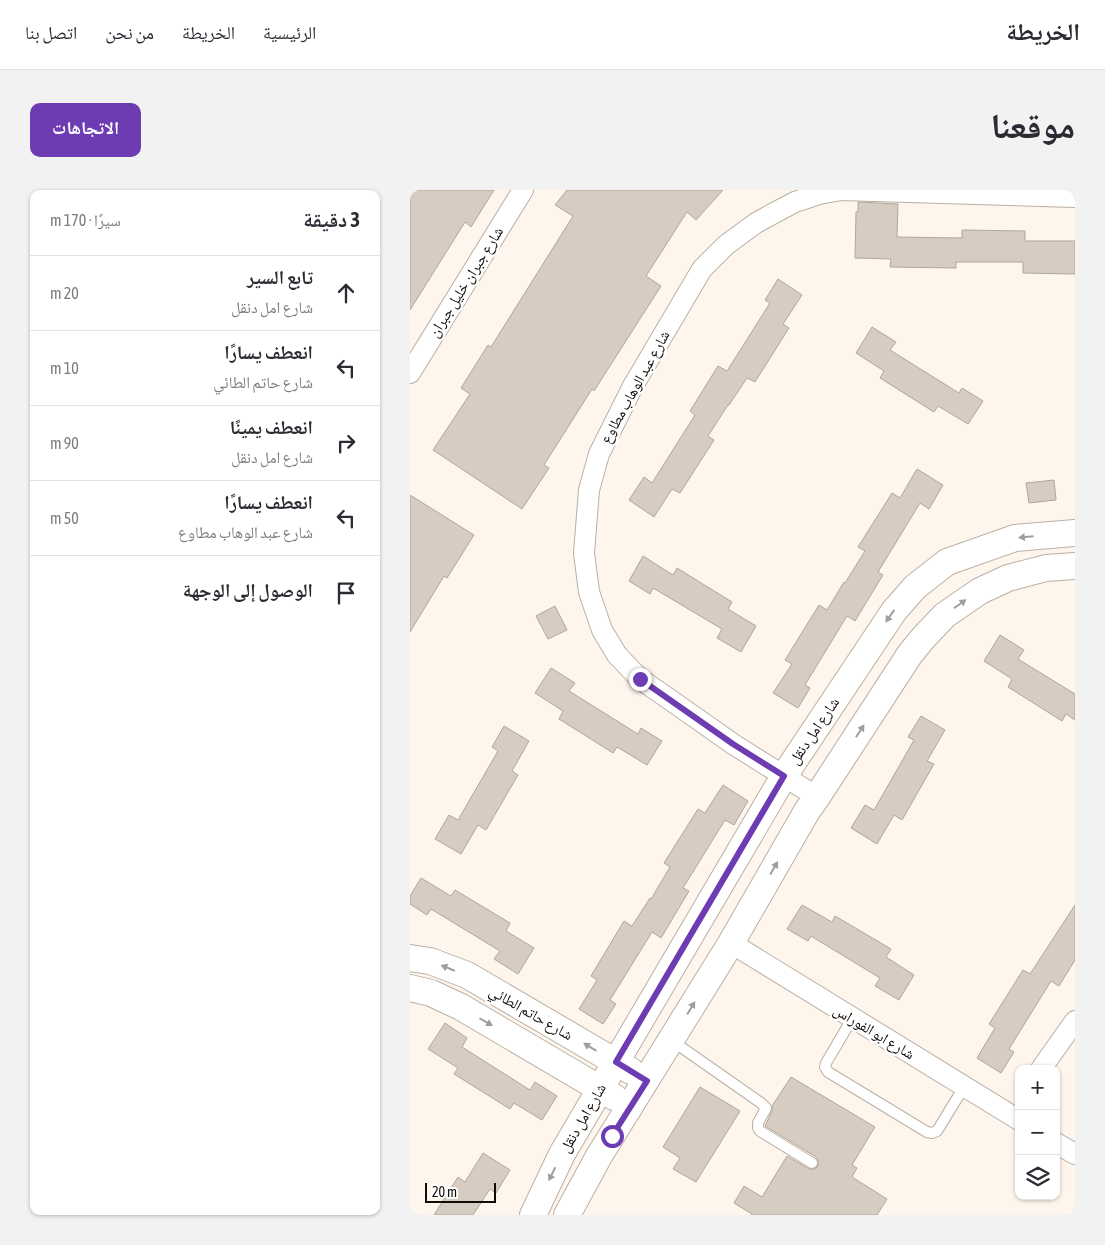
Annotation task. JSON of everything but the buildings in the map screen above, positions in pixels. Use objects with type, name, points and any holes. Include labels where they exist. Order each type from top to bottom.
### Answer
[{"type":"street","name":"شارع جبران خليل جبران","points":[[410,374],[523,190]]},
{"type":"street","name":"شارع عبد الوهاب مطاوع","points":[[817,797],[733,744],[640,679],[617,656],[602,630],[589,592],[584,553],[589,490],[599,454],[633,386],[702,270],[726,245],[763,219],[795,202],[819,194],[841,190],[1075,198]]},
{"type":"street","name":"شارع امل دنقل","points":[[533,1215],[562,1154],[784,776],[894,611],[915,587],[947,562],[1014,538],[1075,533]]},
{"type":"street","points":[[567,1215],[599,1156],[672,1040],[807,811],[910,654],[945,615],[980,591],[1008,578],[1046,568],[1075,566]]},
{"type":"street","name":"شارع ابو الفوراس","points":[[730,943],[964,1087],[1015,1111]]},
{"type":"street","name":"شارع حاتم الطائي","points":[[410,958],[430,960],[467,975],[647,1081]]},
{"type":"street","name":"شارع حاتم الطائي","points":[[410,988],[431,993],[461,1007],[630,1107]]},
{"type":"street","points":[[1044,1065],[1075,1021]]},
{"type":"street","points":[[1060,1145],[1075,1154]]},
{"type":"lane","points":[[852,1019],[825,1067],[828,1072],[910,1122],[932,1134],[937,1131],[964,1087]]},
{"type":"lane","points":[[672,1040],[761,1103],[766,1108],[758,1123],[760,1131],[812,1163]]},
{"type":"route","points":[[612,1136],[647,1081],[616,1062],[784,776],[733,744],[640,679]]}]
